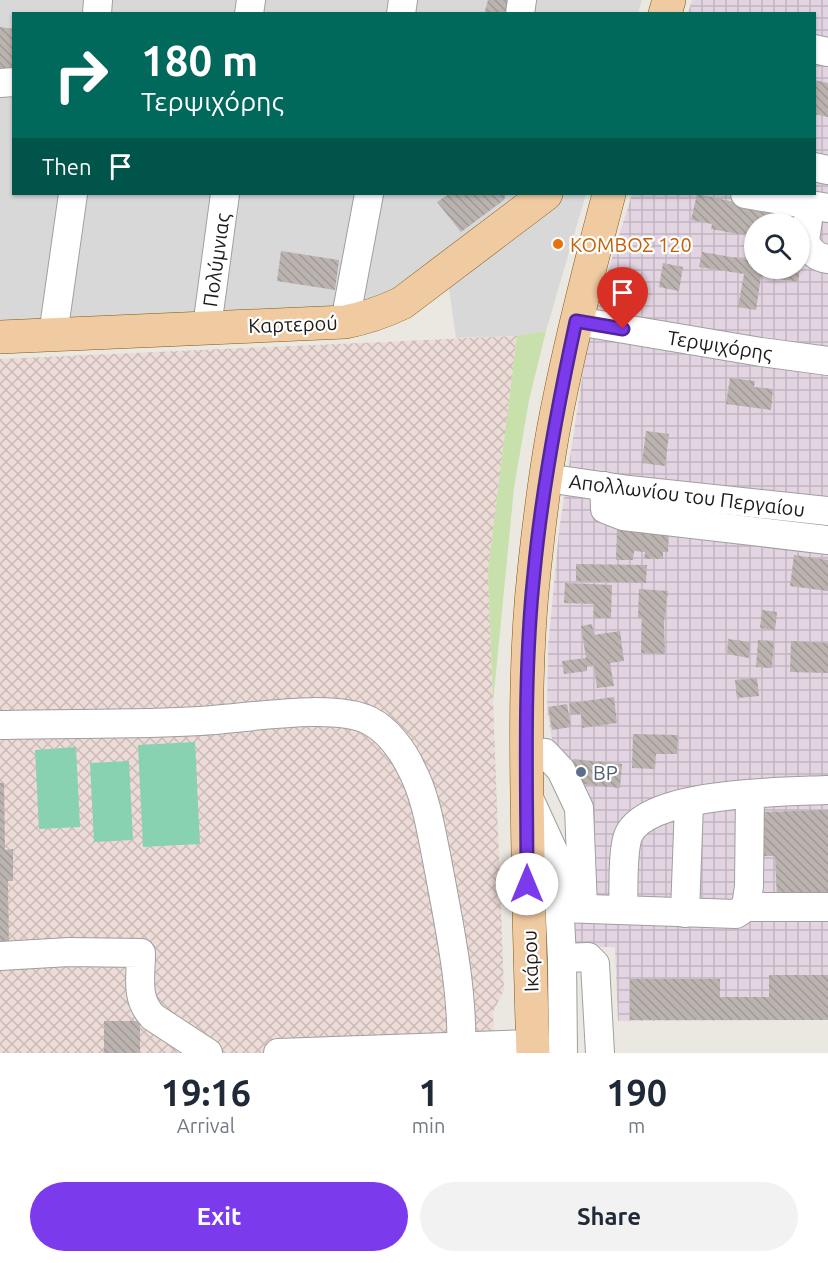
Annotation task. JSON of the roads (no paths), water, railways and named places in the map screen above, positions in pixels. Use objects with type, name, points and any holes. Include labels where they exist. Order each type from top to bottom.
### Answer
[{"type":"main road","name":"Καρτερού","points":[[0,337],[345,322],[382,313],[402,303],[545,195]]},
{"type":"main road","name":"Ικάρου","points":[[543,1050],[526,751],[534,574],[546,478],[559,402],[576,321],[609,195]]},
{"type":"street","points":[[53,335],[73,195]]},
{"type":"street","name":"Πολύμνιας","points":[[207,327],[225,195]]},
{"type":"street","points":[[345,322],[369,195]]},
{"type":"street","points":[[751,195],[819,206],[806,241],[807,247],[828,259]]},
{"type":"street","name":"Τερψιχόρης","points":[[576,321],[828,361]]},
{"type":"street","name":"Απολλωνίου του Περγαίου","points":[[546,478],[828,511]]},
{"type":"street","points":[[604,486],[605,509],[623,516],[828,540]]},
{"type":"street","points":[[0,725],[201,721],[326,712],[352,715],[373,722],[404,754],[422,796],[448,921],[458,992],[461,1050]]},
{"type":"street","points":[[278,1053],[543,1050],[571,908],[579,808],[561,770],[545,753],[526,751]]},
{"type":"street","points":[[623,910],[626,848],[629,835],[650,815],[713,797],[828,790]]},
{"type":"street","points":[[527,794],[556,859],[571,908]]},
{"type":"street","points":[[746,907],[749,886],[750,794]]},
{"type":"street","points":[[685,913],[689,803]]},
{"type":"street","points":[[571,908],[736,914],[746,907],[828,907]]},
{"type":"street","points":[[0,956],[69,952],[141,953],[141,998],[146,1010],[208,1053]]},
{"type":"street","points":[[562,958],[588,957],[595,964],[600,1053]]},
{"type":"place","name":"ΚΟΜΒΟΣ 120","points":[[558,244]]},
{"type":"place","name":"BP","points":[[581,772]]}]
